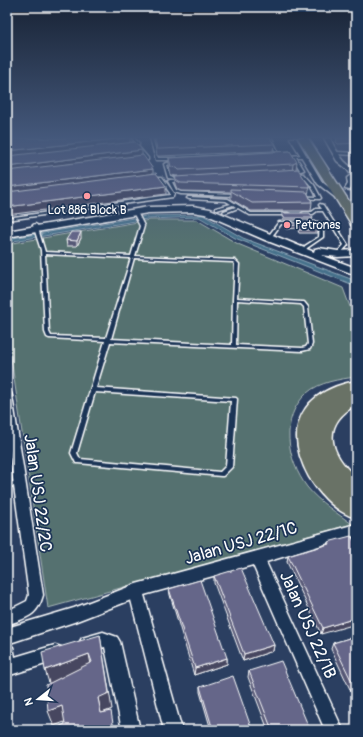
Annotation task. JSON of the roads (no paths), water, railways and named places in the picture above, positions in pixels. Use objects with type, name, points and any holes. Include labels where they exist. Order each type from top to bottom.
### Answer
[{"type":"highway","points":[[329,172],[350,201]]},
{"type":"highway","points":[[337,172],[348,189],[356,222]]},
{"type":"highway","points":[[356,387],[341,391],[341,401],[324,426],[322,439],[326,453],[335,468],[347,484],[356,490]]},
{"type":"highway","points":[[341,401],[313,412],[307,425],[306,440],[310,457],[317,472],[329,488],[356,509]]},
{"type":"street","points":[[314,172],[323,186],[350,201]]},
{"type":"street","points":[[348,189],[351,184],[350,178],[355,177]]},
{"type":"street","points":[[7,229],[37,231],[151,206],[193,205],[221,211],[271,236]]},
{"type":"street","points":[[7,234],[138,216],[158,210],[207,211],[356,272]]},
{"type":"street","points":[[305,250],[338,254],[351,254],[356,252]]},
{"type":"street","name":"Jalan USJ 22/2C","points":[[7,396],[36,596],[33,605],[14,616],[7,618]]},
{"type":"street","name":"Jalan USJ 22/1C","points":[[7,636],[74,616],[136,591],[356,530]]},
{"type":"street","name":"Jalan USJ 22/1B","points":[[257,558],[334,730]]},
{"type":"street","points":[[136,591],[173,730]]},
{"type":"street","points":[[7,663],[102,639],[112,642],[131,730]]},
{"type":"lane","points":[[168,172],[169,177],[174,178],[292,172]]},
{"type":"lane","points":[[297,174],[304,175],[313,186],[319,198],[181,193],[175,191],[170,181],[297,174]]},
{"type":"lane","points":[[7,219],[172,196],[161,178],[153,179]]},
{"type":"lane","points":[[313,186],[323,186]]},
{"type":"lane","points":[[189,198],[223,199],[250,214],[289,214]]},
{"type":"lane","points":[[221,211],[233,204]]},
{"type":"lane","points":[[321,205],[346,245],[338,254]]},
{"type":"lane","points":[[221,211],[238,207]]},
{"type":"lane","points":[[297,214],[313,213],[316,210],[324,210]]},
{"type":"lane","points":[[93,390],[234,399],[229,467],[221,474],[78,461],[74,453],[142,226],[138,216]]},
{"type":"lane","points":[[271,236],[280,223],[295,223]]},
{"type":"lane","points":[[303,223],[318,223],[322,226],[321,237],[305,250]]},
{"type":"lane","points":[[37,231],[43,253],[47,335],[52,337],[302,350],[308,348],[310,344],[306,307],[302,303],[235,299]]},
{"type":"lane","points":[[43,253],[234,261],[237,264],[234,346]]},
{"type":"lane","points":[[7,486],[20,482]]},
{"type":"place","name":"Lot 886 Block B","points":[[87,196]]},
{"type":"place","name":"Petronas","points":[[287,225]]}]
